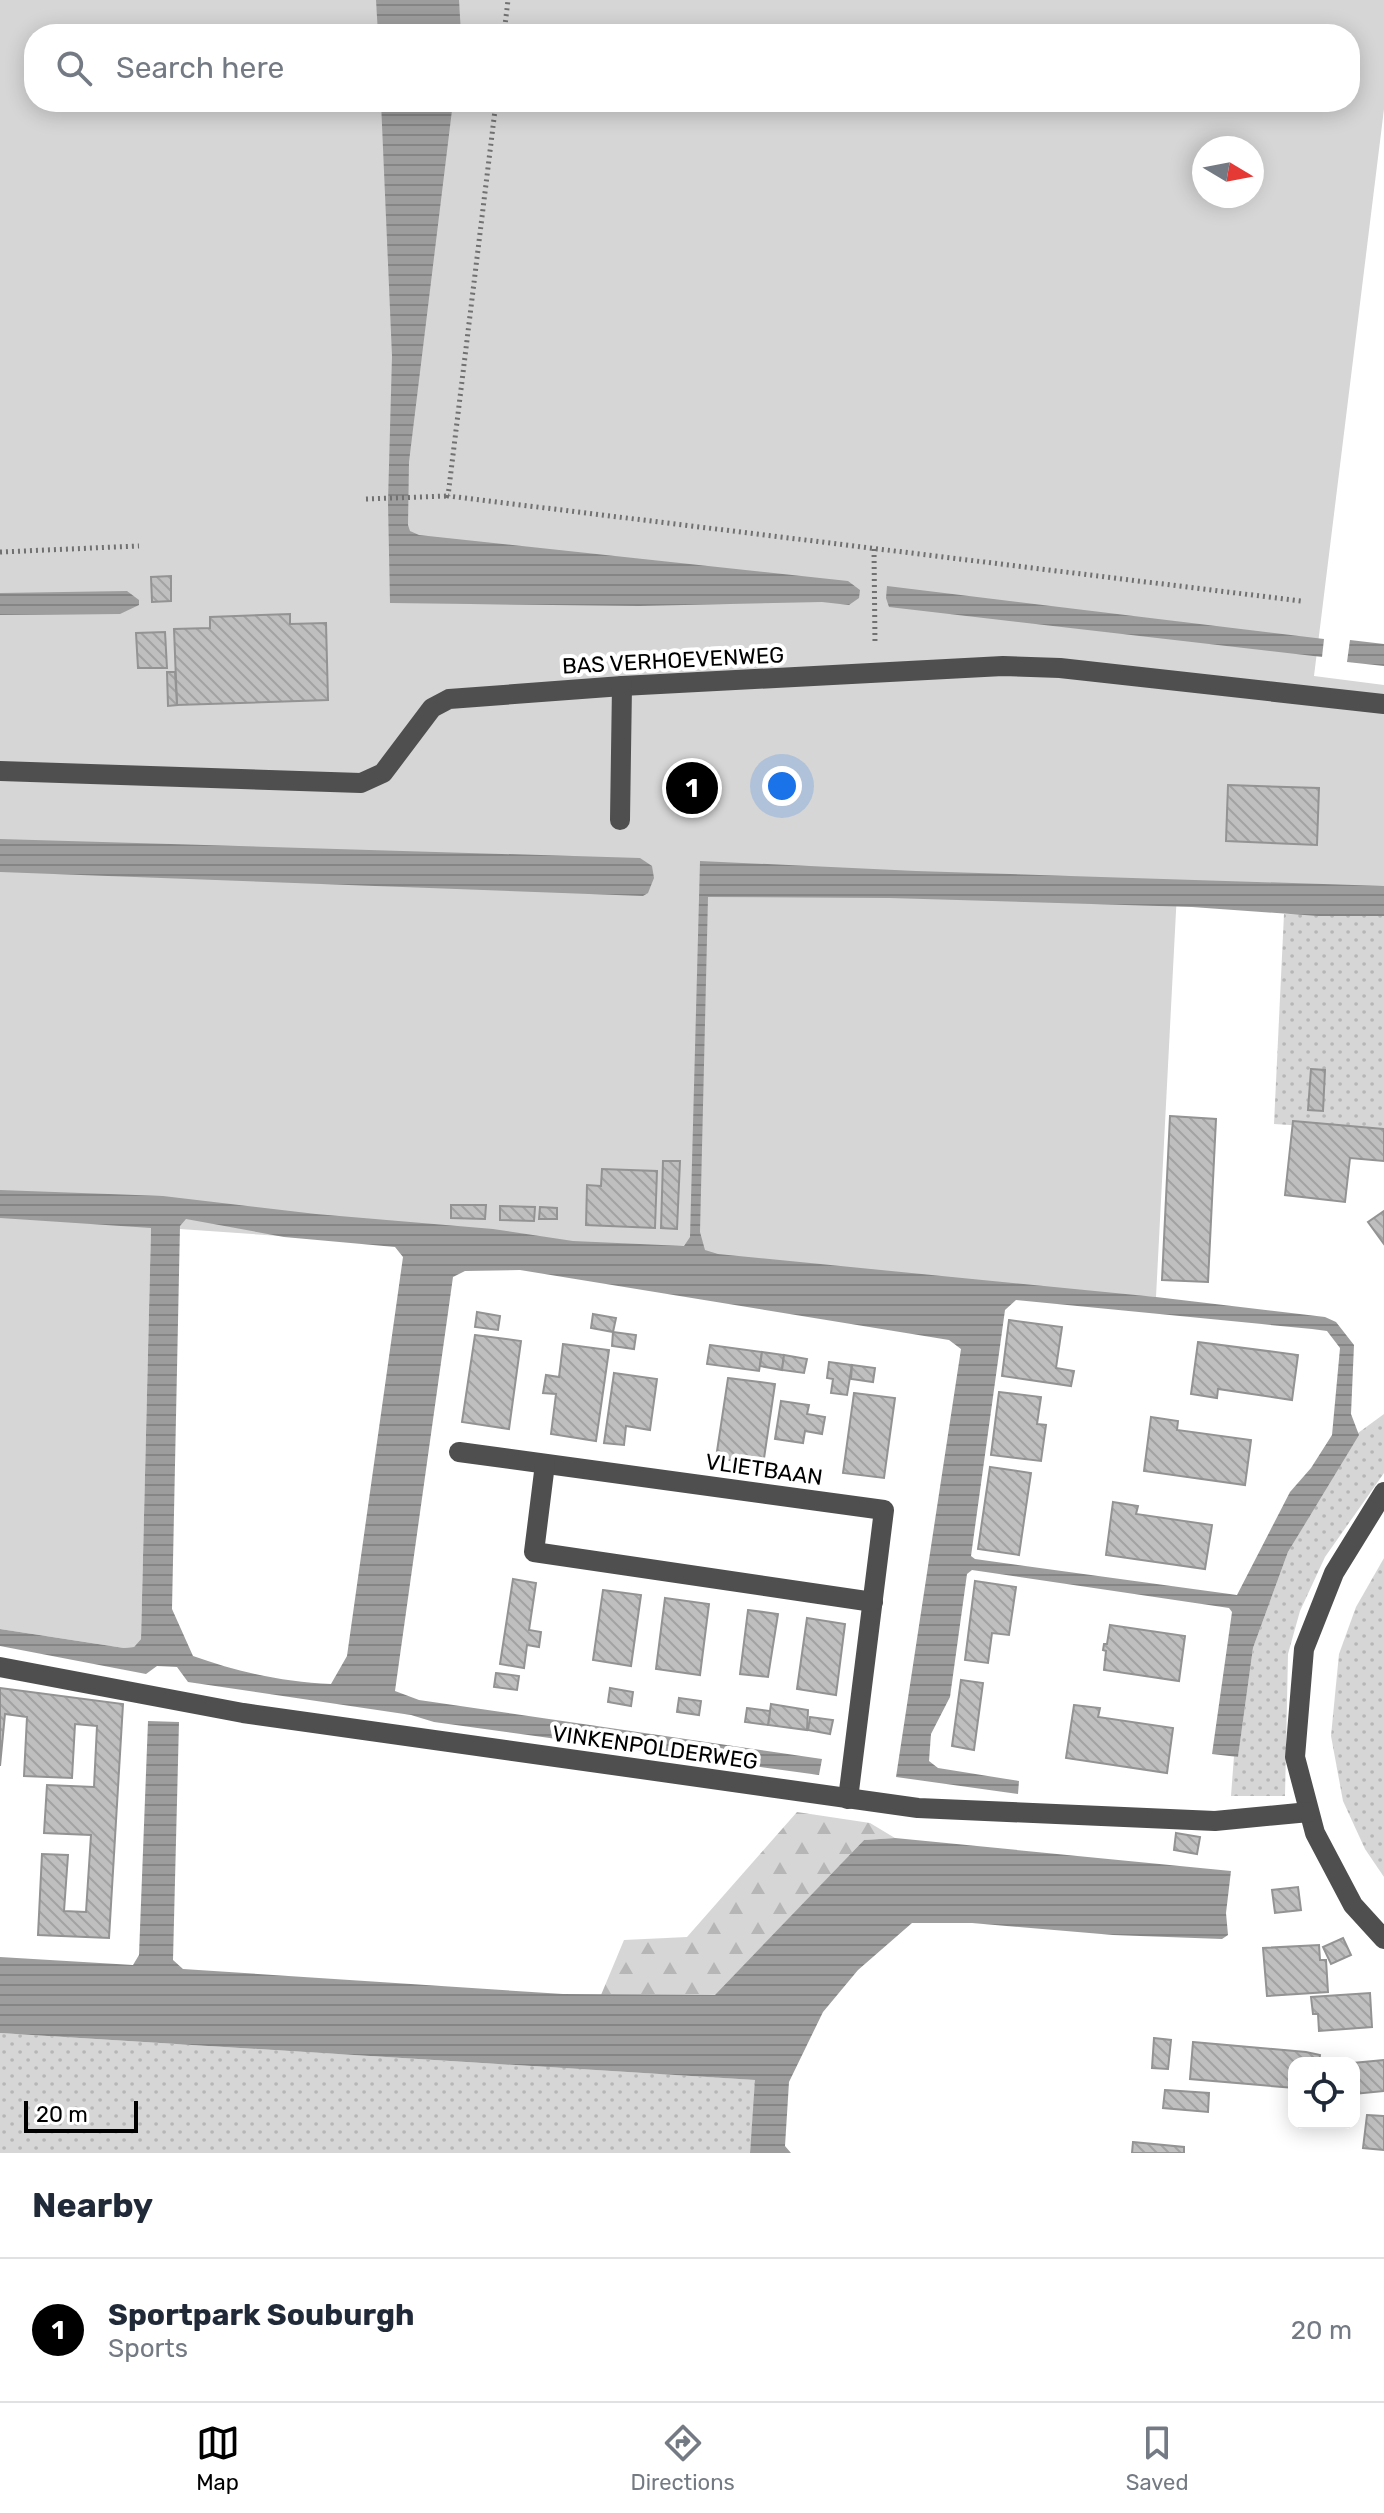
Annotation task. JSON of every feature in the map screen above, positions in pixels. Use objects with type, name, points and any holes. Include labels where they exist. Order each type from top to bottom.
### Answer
[{"type":"street","name":"BAS VERHOEVENWEG","points":[[0,771],[361,783],[383,773],[432,708],[449,699],[876,672],[1003,666],[1060,668],[1384,704]]},
{"type":"street","points":[[620,820],[622,686]]},
{"type":"street","name":"VLIETBAAN","points":[[459,1452],[884,1510],[848,1799]]},
{"type":"street","points":[[545,1464],[534,1552],[873,1602]]},
{"type":"street","points":[[1384,1492],[1334,1573],[1304,1649],[1295,1757],[1315,1833],[1353,1905],[1384,1939]]},
{"type":"street","name":"VINKENPOLDERWEG","points":[[0,1667],[243,1713],[918,1808],[1215,1821],[1309,1812]]},
{"type":"path","points":[[505,24],[508,0]]},
{"type":"path","points":[[448,496],[495,112]]},
{"type":"path","points":[[366,499],[448,496],[1301,601]]},
{"type":"path","points":[[0,552],[139,546]]},
{"type":"path","points":[[874,549],[876,672]]},
{"type":"green space","points":[[0,0],[1384,0],[1384,109],[1314,676],[1384,685],[1384,899],[1177,892],[1156,1297],[151,1227],[141,1639],[134,1647],[0,1629]]},
{"type":"green space","points":[[1284,914],[1384,916],[1384,1131],[1274,1124]]},
{"type":"green space","points":[[1384,1414],[1384,1473],[1325,1557],[1300,1611],[1288,1654],[1285,1796],[1231,1796],[1234,1756],[1238,1756],[1253,1648],[1288,1552],[1358,1433]]},
{"type":"green space","points":[[1384,1558],[1384,1877],[1365,1849],[1343,1801],[1331,1736],[1339,1654],[1356,1607]]},
{"type":"green space","points":[[797,1812],[870,1823],[895,1838],[864,1840],[716,1995],[601,1995],[624,1940],[687,1937]]},
{"type":"green space","points":[[0,2033],[756,2080],[750,2153],[0,2153]]},
{"type":"shaded area","points":[[376,0],[459,0],[460,24],[377,24]]},
{"type":"shaded area","points":[[381,112],[452,112],[409,462],[410,531],[419,535],[848,581],[860,590],[859,598],[849,605],[822,602],[639,606],[390,603],[388,502],[392,356]]},
{"type":"shaded area","points":[[887,586],[1324,639],[1322,657],[889,607]]},
{"type":"shaded area","points":[[127,591],[139,600],[139,605],[120,614],[0,615],[0,593]]},
{"type":"shaded area","points":[[1350,640],[1384,644],[1384,666],[1347,662]]},
{"type":"shaded area","points":[[0,839],[640,858],[652,866],[654,878],[648,893],[643,896],[0,872]]},
{"type":"shaded area","points":[[700,861],[1384,886],[1384,916],[889,898],[708,897],[700,1232],[705,1250],[718,1254],[1156,1297],[1325,1317],[1336,1322],[1354,1345],[1351,1414],[1359,1435],[1288,1552],[1253,1648],[1238,1757],[1212,1754],[1232,1612],[1229,1608],[972,1570],[967,1574],[950,1697],[931,1734],[929,1761],[938,1768],[1019,1781],[1018,1794],[896,1777],[961,1349],[949,1340],[520,1270],[465,1271],[453,1277],[395,1691],[419,1700],[822,1759],[819,1775],[434,1722],[411,1715],[188,1682],[177,1667],[157,1666],[146,1674],[0,1646],[0,1629],[124,1648],[134,1647],[141,1639],[151,1228],[0,1218],[0,1190],[163,1196],[316,1214],[493,1229],[573,1241],[684,1246],[690,1237]],"holes":[[[186,1219],[284,1237],[395,1247],[403,1257],[347,1656],[331,1684],[261,1675],[193,1656],[172,1609],[180,1226]],[[1016,1300],[1327,1331],[1340,1348],[1332,1435],[1311,1468],[1290,1492],[1237,1595],[971,1556],[1005,1310]]]},
{"type":"shaded area","points":[[148,1721],[179,1722],[173,1960],[183,1969],[563,1994],[715,1995],[864,1840],[895,1838],[1231,1871],[1226,1913],[1228,1935],[1222,1939],[1113,1935],[972,1923],[912,1923],[858,1970],[823,2012],[789,2082],[785,2146],[791,2153],[750,2153],[755,2080],[0,2033],[0,1957],[133,1965],[139,1955]]},
{"type":"building","points":[[171,576],[171,601],[152,602],[151,577]]},
{"type":"building","points":[[290,614],[290,624],[326,623],[328,700],[177,705],[174,629],[210,628],[210,617]]},
{"type":"building","points":[[165,632],[167,668],[138,668],[136,633]]},
{"type":"building","points":[[167,672],[175,672],[177,705],[168,706]]},
{"type":"building","points":[[1228,785],[1319,788],[1317,845],[1226,841]]},
{"type":"building","points":[[1311,1069],[1325,1070],[1323,1111],[1308,1110]]},
{"type":"building","points":[[1170,1116],[1216,1119],[1208,1282],[1162,1280]]},
{"type":"building","points":[[1293,1121],[1384,1129],[1384,1161],[1350,1158],[1345,1202],[1285,1195]]},
{"type":"building","points":[[663,1161],[680,1161],[677,1229],[661,1228]]},
{"type":"building","points":[[602,1169],[657,1171],[655,1228],[586,1225],[587,1185],[601,1186]]},
{"type":"building","points":[[451,1205],[486,1205],[485,1219],[451,1218]]},
{"type":"building","points":[[500,1206],[535,1207],[534,1221],[500,1220]]},
{"type":"building","points":[[540,1207],[557,1208],[557,1219],[539,1219]]},
{"type":"building","points":[[1384,1211],[1384,1244],[1368,1222]]},
{"type":"building","points":[[477,1312],[500,1316],[498,1330],[475,1327]]},
{"type":"building","points":[[593,1314],[616,1318],[613,1332],[591,1328]]},
{"type":"building","points":[[1009,1320],[1062,1327],[1056,1368],[1074,1371],[1071,1386],[1002,1376]]},
{"type":"building","points":[[613,1332],[636,1335],[634,1349],[612,1346]]},
{"type":"building","points":[[475,1335],[521,1341],[509,1429],[462,1422]]},
{"type":"building","points":[[1198,1342],[1298,1355],[1292,1400],[1218,1389],[1217,1398],[1191,1394]]},
{"type":"building","points":[[563,1344],[609,1350],[596,1441],[551,1434],[556,1394],[543,1393],[546,1375],[559,1377]]},
{"type":"building","points":[[710,1345],[762,1352],[759,1371],[707,1364]]},
{"type":"building","points":[[762,1352],[784,1355],[782,1370],[760,1366]]},
{"type":"building","points":[[784,1355],[807,1359],[804,1373],[782,1370]]},
{"type":"building","points":[[829,1362],[852,1365],[847,1395],[831,1393],[833,1379],[827,1378]]},
{"type":"building","points":[[852,1365],[875,1368],[873,1382],[851,1379]]},
{"type":"building","points":[[614,1373],[657,1379],[650,1430],[626,1426],[624,1445],[604,1443]]},
{"type":"building","points":[[728,1378],[775,1384],[763,1465],[716,1458]]},
{"type":"building","points":[[999,1392],[1041,1397],[1037,1424],[1046,1425],[1041,1461],[991,1455]]},
{"type":"building","points":[[854,1393],[895,1398],[884,1478],[843,1473]]},
{"type":"building","points":[[781,1401],[809,1405],[807,1414],[825,1417],[822,1434],[805,1431],[803,1443],[775,1439]]},
{"type":"building","points":[[1151,1417],[1178,1421],[1177,1430],[1251,1440],[1245,1485],[1144,1471]]},
{"type":"building","points":[[990,1467],[1031,1473],[1019,1555],[978,1549]]},
{"type":"building","points":[[1113,1502],[1138,1506],[1136,1514],[1212,1525],[1205,1569],[1106,1555]]},
{"type":"building","points":[[513,1579],[536,1583],[529,1630],[541,1632],[539,1647],[527,1645],[524,1668],[500,1664]]},
{"type":"building","points":[[975,1581],[1016,1587],[1009,1635],[992,1633],[988,1663],[965,1660]]},
{"type":"building","points":[[603,1590],[641,1595],[631,1666],[593,1660]]},
{"type":"building","points":[[665,1598],[709,1604],[700,1675],[656,1669]]},
{"type":"building","points":[[748,1610],[778,1614],[768,1677],[740,1674]]},
{"type":"building","points":[[807,1618],[845,1624],[836,1695],[797,1689]]},
{"type":"building","points":[[1110,1625],[1185,1636],[1179,1681],[1104,1670],[1106,1651],[1103,1650]]},
{"type":"building","points":[[496,1673],[519,1676],[517,1690],[494,1687]]},
{"type":"building","points":[[961,1680],[983,1683],[974,1750],[952,1746]]},
{"type":"building","points":[[0,1688],[123,1704],[109,1938],[38,1935],[42,1854],[68,1855],[64,1911],[86,1912],[91,1835],[44,1833],[47,1785],[94,1787],[97,1726],[75,1724],[72,1778],[24,1776],[27,1717],[5,1714],[0,1766]]},
{"type":"building","points":[[610,1688],[633,1692],[631,1706],[608,1702]]},
{"type":"building","points":[[679,1698],[701,1701],[699,1715],[677,1712]]},
{"type":"building","points":[[771,1704],[808,1710],[807,1730],[768,1725]]},
{"type":"building","points":[[1074,1705],[1100,1708],[1098,1717],[1173,1728],[1167,1773],[1066,1758]]},
{"type":"building","points":[[747,1708],[770,1711],[768,1725],[745,1722]]},
{"type":"building","points":[[810,1717],[833,1720],[830,1734],[808,1730]]},
{"type":"building","points":[[1176,1833],[1200,1837],[1197,1854],[1174,1850]]},
{"type":"building","points":[[1298,1887],[1301,1910],[1275,1913],[1272,1890]]},
{"type":"building","points":[[1343,1938],[1351,1955],[1331,1964],[1323,1947]]},
{"type":"building","points":[[1319,1945],[1320,1960],[1326,1960],[1328,1992],[1267,1996],[1263,1948]]},
{"type":"building","points":[[1370,1993],[1372,2027],[1319,2031],[1318,2014],[1313,2014],[1311,1997]]},
{"type":"building","points":[[1154,2038],[1171,2040],[1168,2069],[1152,2068]]},
{"type":"building","points":[[1193,2042],[1320,2055],[1288,2057],[1288,2087],[1190,2079]]},
{"type":"building","points":[[1384,2060],[1384,2091],[1360,2093],[1360,2062]]},
{"type":"building","points":[[1165,2090],[1209,2093],[1208,2112],[1163,2108]]},
{"type":"building","points":[[1367,2115],[1384,2116],[1384,2150],[1363,2148]]},
{"type":"building","points":[[1133,2142],[1184,2147],[1184,2153],[1132,2153]]},
{"type":"place","name":"Sportpark Souburgh","points":[[692,788]]}]
